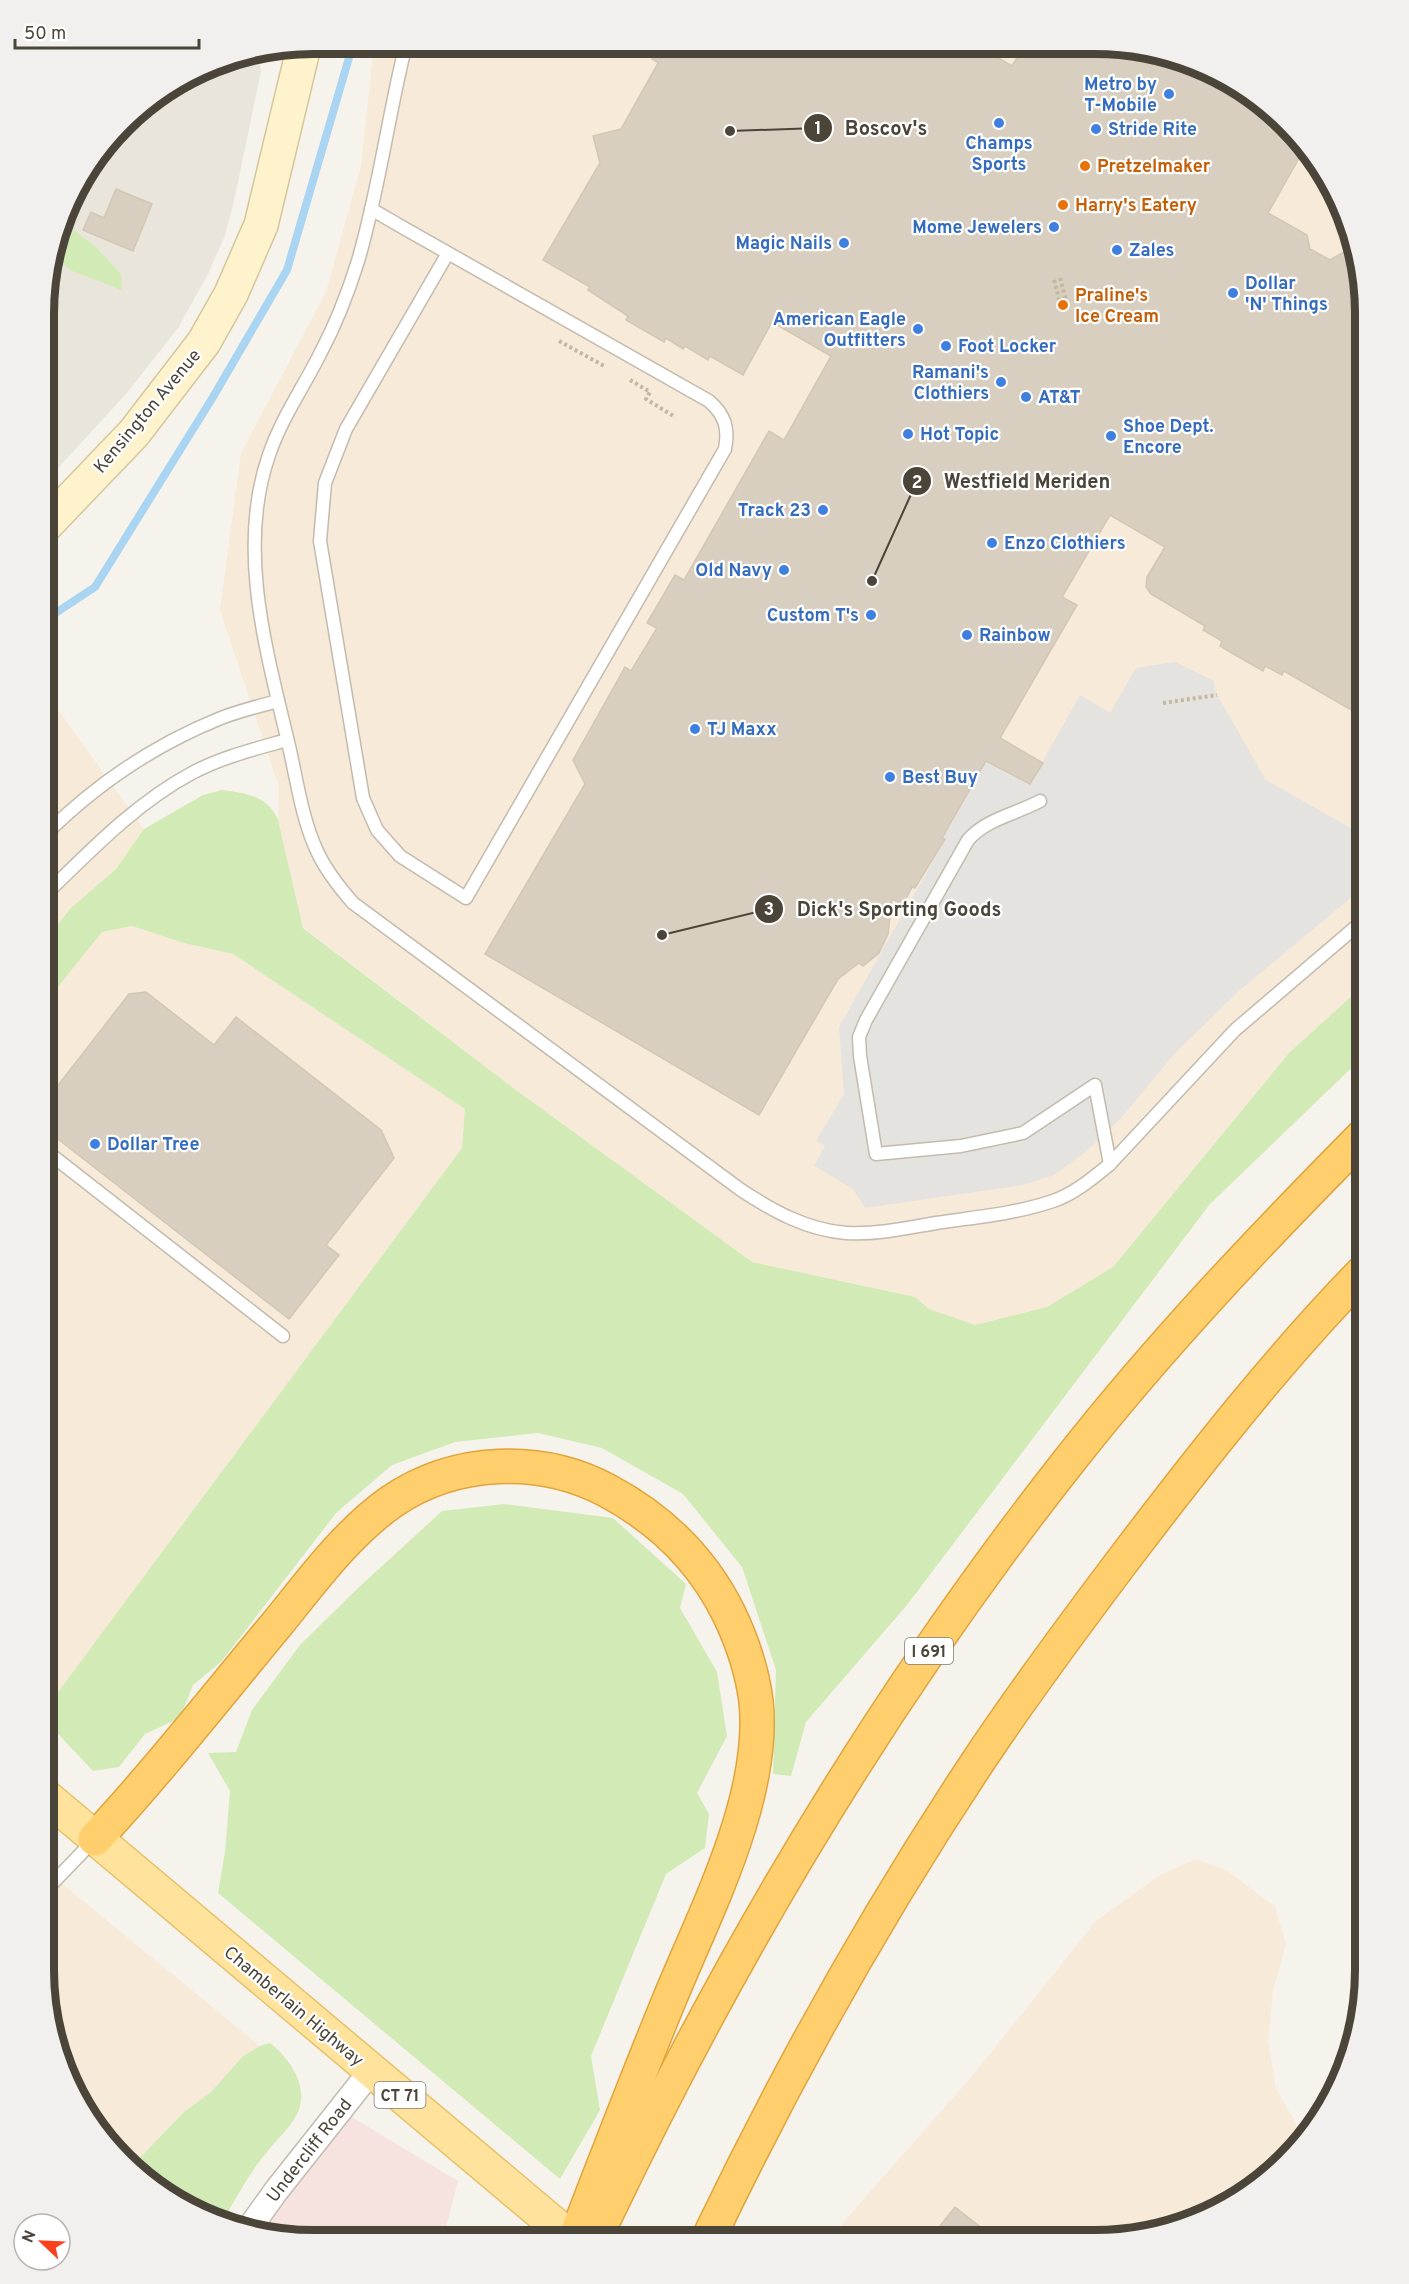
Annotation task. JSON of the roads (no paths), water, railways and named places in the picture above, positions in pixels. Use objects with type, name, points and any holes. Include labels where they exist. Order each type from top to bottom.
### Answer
[{"type":"highway","name":"I 691","points":[[598,2230],[686,2054],[782,1882],[857,1759],[938,1639],[1046,1490],[1118,1402],[1226,1279],[1355,1144]]},
{"type":"highway","points":[[713,2230],[851,1968],[928,1839],[998,1732],[1089,1605],[1182,1484],[1270,1375],[1355,1281]]},
{"type":"highway","points":[[95,1839],[142,1787],[339,1550],[376,1513],[412,1490],[446,1476],[488,1467],[526,1466],[550,1469],[581,1478],[604,1489],[632,1504],[664,1527],[683,1545],[709,1578],[742,1644],[752,1676],[755,1700],[757,1728],[754,1759],[744,1807],[732,1846],[578,2230]]},
{"type":"main road","name":"Kensington Avenue","points":[[54,516],[134,433],[204,342],[231,294],[261,225],[302,55]]},
{"type":"main road","name":"Chamberlain Highway","points":[[54,1804],[563,2230]]},
{"type":"street","name":"Undercliff Road","points":[[253,2223],[371,2071]]},
{"type":"lane","points":[[403,54],[358,260],[342,308],[320,354],[286,413],[268,456],[258,498],[255,579],[260,614],[305,818],[316,851],[331,877],[353,903],[741,1190],[776,1212],[810,1225],[845,1233],[880,1232],[1017,1211],[1055,1201],[1086,1183],[1110,1164],[1235,1030],[1355,928]]},
{"type":"lane","points":[[371,209],[448,252],[709,401],[726,422],[728,435],[725,449],[466,898],[400,856],[377,830],[363,798],[320,541],[325,483],[346,429],[448,252]]},
{"type":"lane","points":[[54,827],[90,794],[132,762],[222,717],[278,701]]},
{"type":"lane","points":[[54,886],[117,827],[192,773],[236,754],[287,740]]},
{"type":"lane","points":[[1040,801],[978,829],[968,840],[866,1020],[859,1037],[860,1056],[876,1154],[960,1146],[1023,1132],[1095,1085],[1110,1164]]},
{"type":"lane","points":[[54,1157],[283,1336]]},
{"type":"lane","points":[[54,1882],[95,1839]]},
{"type":"waterway","points":[[54,614],[95,587],[213,397],[287,270],[350,54]]},
{"type":"place","name":"Metro by T-Mobile","points":[[1169,94]]},
{"type":"place","name":"Champs Sports","points":[[999,123]]},
{"type":"place","name":"Stride Rite","points":[[1096,129]]},
{"type":"place","name":"Boscov's","points":[[730,131]]},
{"type":"place","name":"Pretzelmaker","points":[[1085,166]]},
{"type":"place","name":"Harry's Eatery","points":[[1063,205]]},
{"type":"place","name":"Mome Jewelers","points":[[1054,227]]},
{"type":"place","name":"Magic Nails","points":[[844,243]]},
{"type":"place","name":"Zales","points":[[1117,250]]},
{"type":"place","name":"Dollar 'N' Things","points":[[1233,293]]},
{"type":"place","name":"Praline's Ice Cream","points":[[1063,305]]},
{"type":"place","name":"American Eagle Outfitters","points":[[918,329]]},
{"type":"place","name":"Foot Locker","points":[[946,346]]},
{"type":"place","name":"Ramani's Clothiers","points":[[1001,382]]},
{"type":"place","name":"AT&T","points":[[1026,397]]},
{"type":"place","name":"Hot Topic","points":[[908,434]]},
{"type":"place","name":"Shoe Dept. Encore","points":[[1111,436]]},
{"type":"place","name":"Track 23","points":[[823,510]]},
{"type":"place","name":"Enzo Clothiers","points":[[992,543]]},
{"type":"place","name":"Old Navy","points":[[784,570]]},
{"type":"place","name":"Westfield Meriden","points":[[872,581]]},
{"type":"place","name":"Custom T's","points":[[871,615]]},
{"type":"place","name":"Rainbow","points":[[967,635]]},
{"type":"place","name":"TJ Maxx","points":[[695,729]]},
{"type":"place","name":"Best Buy","points":[[890,777]]},
{"type":"place","name":"Dick's Sporting Goods","points":[[662,935]]},
{"type":"place","name":"Dollar Tree","points":[[95,1144]]}]
